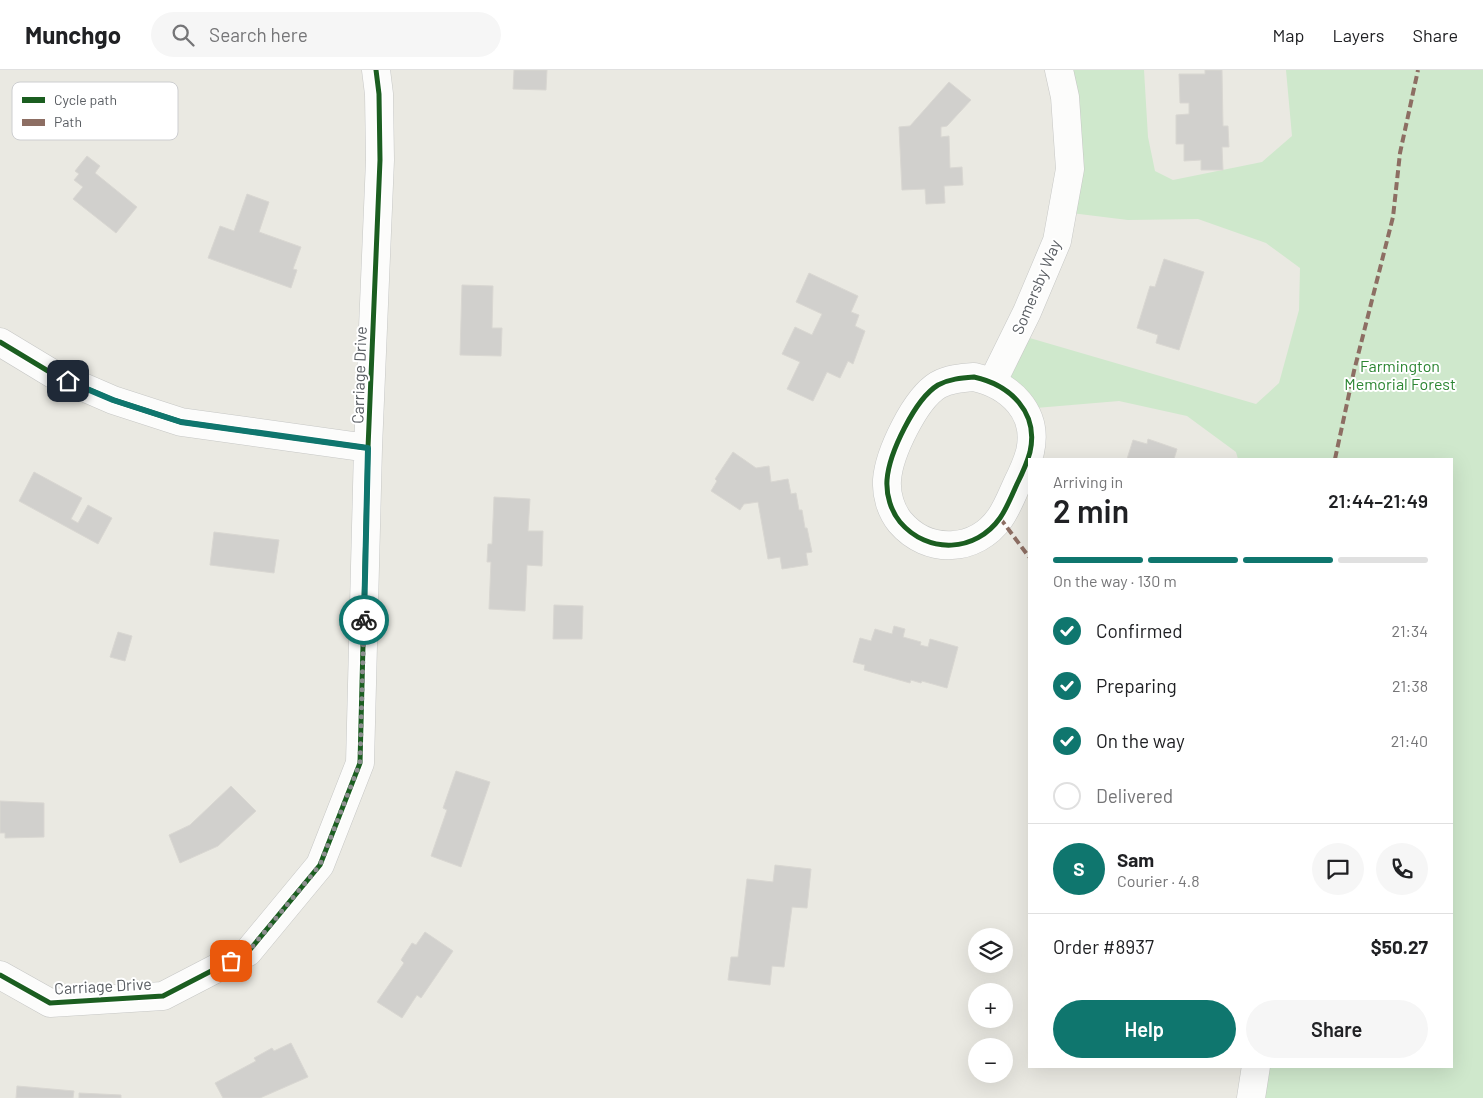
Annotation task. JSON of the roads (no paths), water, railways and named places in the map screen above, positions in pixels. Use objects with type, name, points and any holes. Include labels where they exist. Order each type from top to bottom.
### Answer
[{"type":"street","name":"Carriage Drive","points":[[0,975],[50,1003],[163,996],[248,952],[320,865],[360,763],[368,448],[380,160],[379,94],[376,70]]},
{"type":"street","name":"Somersby Way","points":[[993,381],[1027,312],[1057,242],[1070,169],[1065,97],[1059,70]]},
{"type":"street","points":[[0,342],[52,374],[113,400],[181,422],[368,448]]},
{"type":"street","points":[[974,376],[993,381],[1011,392],[1024,409],[1031,430],[1030,452],[1021,474],[1000,518],[986,534],[967,544],[953,546],[925,542],[908,532],[896,517],[888,499],[887,480],[900,440],[923,398],[938,386],[955,378],[974,376]]},
{"type":"street","points":[[1251,1098],[1256,1068]]},
{"type":"park label","name":"Farmington Memorial Forest","points":[[1400,375]]}]
